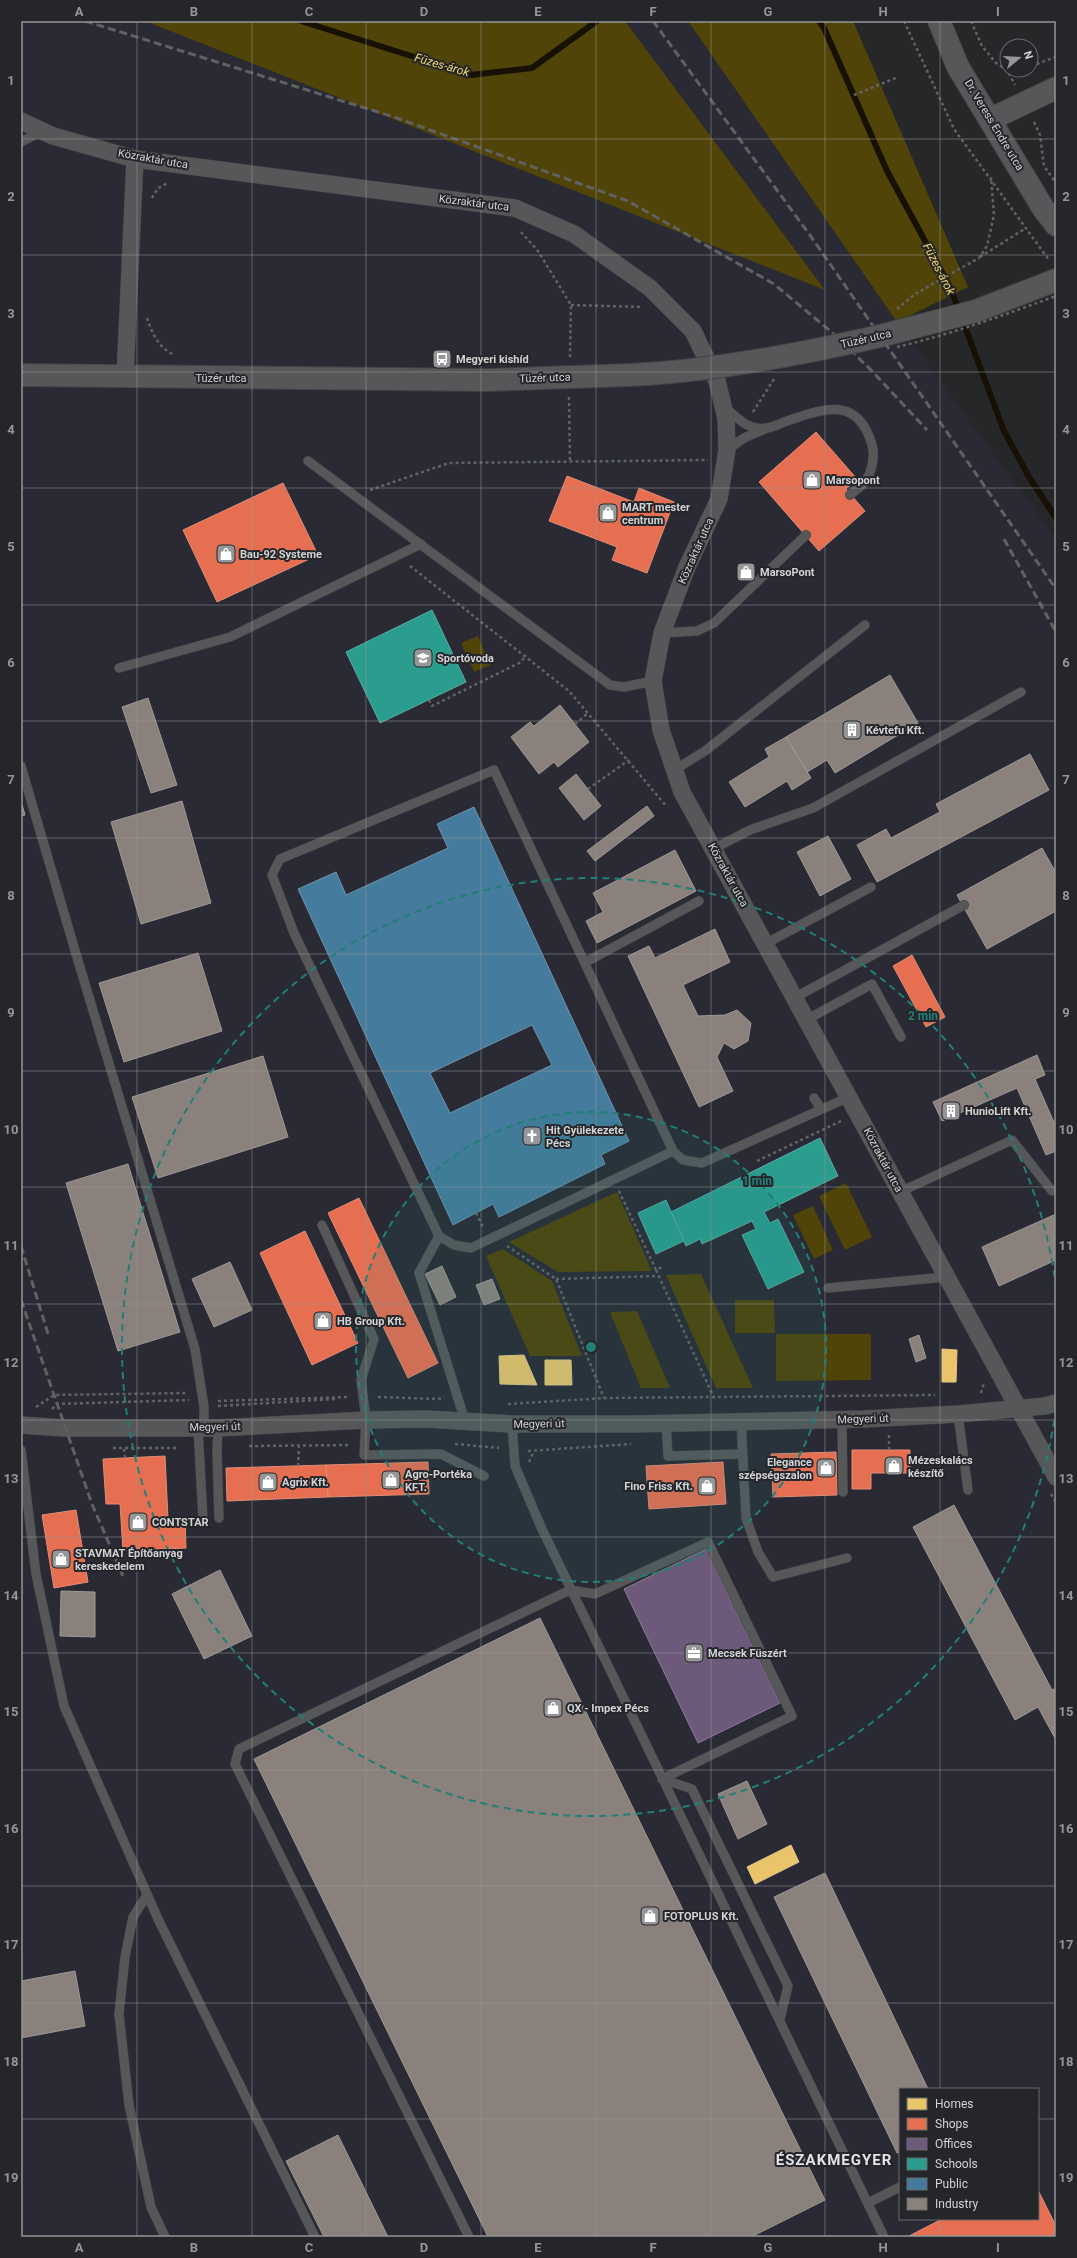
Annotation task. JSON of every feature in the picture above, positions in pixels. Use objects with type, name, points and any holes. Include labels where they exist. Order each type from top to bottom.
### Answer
[{"type":"street","name":"Dr. Veress Endre utca","points":[[939,21],[958,67],[1043,208],[1056,225]]},
{"type":"street","points":[[991,120],[1056,88]]},
{"type":"street","name":"Közraktár utca","points":[[21,121],[53,136],[135,159],[515,208],[574,234],[650,288],[693,331],[717,381],[726,418],[726,455],[719,499],[687,567],[662,633],[653,681],[660,730],[682,792],[1056,1477]]},
{"type":"street","points":[[125,377],[135,159]]},
{"type":"street","name":"Tüzér utca","points":[[21,375],[487,380],[629,376],[673,373],[814,351],[925,325],[976,310],[1054,272]]},
{"type":"street","name":"Megyeri út","points":[[21,1425],[64,1428],[207,1428],[366,1420],[426,1419],[512,1424],[666,1423],[741,1420],[842,1420],[987,1411],[1014,1400],[1045,1406],[1056,1403]]},
{"type":"lane","points":[[21,142],[42,131]]},
{"type":"lane","points":[[723,405],[744,425],[767,428]]},
{"type":"lane","points":[[726,455],[744,438],[767,428],[824,409],[844,410],[856,415],[868,431],[873,448],[872,466],[866,481],[850,495]]},
{"type":"lane","points":[[308,461],[610,685],[624,687],[653,681]]},
{"type":"lane","points":[[662,633],[697,631],[714,623],[806,535]]},
{"type":"lane","points":[[119,668],[230,637],[421,544]]},
{"type":"lane","points":[[674,770],[705,751],[865,625]]},
{"type":"lane","points":[[713,849],[750,830],[813,808],[1021,692]]},
{"type":"lane","points":[[21,766],[195,1349],[207,1428],[203,1520]]},
{"type":"lane","points":[[673,1151],[471,1248],[454,1245],[440,1236],[294,933],[272,875],[280,859],[494,770],[586,962],[673,1151],[683,1160],[702,1163],[848,1097]]},
{"type":"lane","points":[[765,944],[871,887]]},
{"type":"lane","points":[[586,962],[699,902]]},
{"type":"lane","points":[[794,998],[964,905]]},
{"type":"lane","points":[[806,1020],[872,984],[901,1037]]},
{"type":"lane","points":[[814,1098],[821,1109]]},
{"type":"lane","points":[[900,1192],[1012,1140],[1052,1191]]},
{"type":"lane","points":[[322,1225],[374,1339],[361,1380],[366,1420],[364,1455],[441,1454],[484,1476]]},
{"type":"lane","points":[[440,1236],[419,1273],[465,1421]]},
{"type":"lane","points":[[828,1288],[946,1277]]},
{"type":"lane","points":[[958,1414],[968,1490]]},
{"type":"lane","points":[[741,1420],[746,1518],[758,1552],[773,1577],[847,1558]]},
{"type":"lane","points":[[842,1420],[843,1492]]},
{"type":"lane","points":[[666,1423],[668,1456],[742,1454]]},
{"type":"lane","points":[[512,1424],[513,1449],[516,1466],[570,1590],[780,2019],[884,2237]]},
{"type":"lane","points":[[207,1428],[216,1452],[219,1518]]},
{"type":"lane","points":[[21,1450],[36,1574],[64,1706],[147,1895],[315,2237]]},
{"type":"lane","points":[[469,2237],[234,1764],[239,1750],[570,1590],[595,1594],[708,1542],[792,1716],[662,1779]]},
{"type":"lane","points":[[662,1779],[692,1789],[788,1986],[780,2019]]},
{"type":"lane","points":[[147,1895],[133,1917],[125,1957],[119,2014],[129,2105],[152,2208],[164,2237]]},
{"type":"lane","points":[[868,2202],[899,2187]]},
{"type":"path","points":[[904,21],[954,129],[991,177],[1054,272]]},
{"type":"path","points":[[1039,63],[1056,57]]},
{"type":"path","points":[[854,95],[898,76]]},
{"type":"path","points":[[980,258],[987,246],[994,215],[991,177]]},
{"type":"path","points":[[149,203],[158,188],[169,182]]},
{"type":"path","points":[[518,228],[538,251],[571,305],[570,358]]},
{"type":"path","points":[[916,294],[964,268],[1026,228]]},
{"type":"path","points":[[571,305],[645,307]]},
{"type":"path","points":[[146,314],[152,334],[168,353],[187,359],[187,377]]},
{"type":"path","points":[[569,391],[570,462]]},
{"type":"path","points":[[354,495],[449,463],[570,462],[726,455]]},
{"type":"path","points":[[397,556],[526,655],[569,691],[629,760],[669,810]]},
{"type":"path","points":[[429,700],[432,706],[521,662],[526,655]]},
{"type":"path","points":[[575,724],[588,713]]},
{"type":"path","points":[[588,789],[629,760]]},
{"type":"path","points":[[832,1104],[845,1127]]},
{"type":"path","points":[[756,1161],[842,1120]]},
{"type":"path","points":[[614,1180],[714,1398]]},
{"type":"path","points":[[504,1244],[556,1279],[604,1398]]},
{"type":"path","points":[[656,1270],[662,1266]]},
{"type":"path","points":[[556,1279],[658,1276]]},
{"type":"path","points":[[986,1379],[980,1399],[987,1411]]},
{"type":"path","points":[[981,1394],[1014,1400]]},
{"type":"path","points":[[506,1404],[604,1398],[941,1395]]},
{"type":"path","points":[[363,1396],[413,1398]]},
{"type":"path","points":[[889,1430],[889,1450]]},
{"type":"path","points":[[450,1443],[534,1451]]},
{"type":"path","points":[[298,1466],[299,1447]]},
{"type":"path","points":[[124,1449],[125,1458]]},
{"type":"shaded area","points":[[21,21],[145,21],[824,289],[625,21],[688,21],[897,322],[1056,539],[1056,2237],[21,2237]]},
{"type":"shaded area","points":[[145,21],[625,21],[825,290]]},
{"type":"shaded area","points":[[688,21],[853,21],[968,287],[897,322]]},
{"type":"shaded area","points":[[478,636],[490,665],[474,672],[461,643]]},
{"type":"shaded area","points":[[846,1183],[872,1237],[845,1250],[819,1196]]},
{"type":"shaded area","points":[[617,1192],[652,1271],[558,1272],[509,1242]]},
{"type":"shaded area","points":[[813,1206],[833,1250],[814,1259],[793,1215]]},
{"type":"shaded area","points":[[503,1249],[552,1281],[582,1356],[530,1356],[486,1256]]},
{"type":"shaded area","points":[[701,1274],[753,1388],[716,1388],[666,1275]]},
{"type":"shaded area","points":[[735,1300],[774,1300],[775,1333],[735,1333]]},
{"type":"shaded area","points":[[637,1311],[670,1388],[641,1388],[610,1312]]},
{"type":"shaded area","points":[[776,1334],[871,1334],[871,1380],[776,1381]]},
{"type":"building: Homes","points":[[942,1349],[957,1350],[956,1382],[942,1382]]},
{"type":"building: Homes","points":[[524,1355],[537,1385],[500,1384],[499,1356]]},
{"type":"building: Homes","points":[[545,1360],[571,1360],[572,1385],[545,1385]]},
{"type":"building: Homes","points":[[791,1845],[799,1862],[755,1884],[747,1867]]},
{"type":"building: Shops","points":[[816,432],[857,479],[846,489],[865,511],[819,551],[759,482]]},
{"type":"building: Shops","points":[[567,476],[634,502],[639,488],[674,502],[647,573],[612,560],[617,547],[549,521]]},
{"type":"building: Shops","points":[[283,483],[318,555],[217,602],[183,530]]},
{"type":"building: Shops","points":[[912,955],[945,1017],[926,1027],[893,966]]},
{"type":"building: Shops","points":[[359,1198],[438,1363],[408,1378],[328,1213]]},
{"type":"building: Shops","points":[[305,1231],[358,1343],[312,1365],[260,1253]]},
{"type":"building: Shops","points":[[852,1450],[910,1450],[910,1473],[871,1473],[871,1489],[852,1489]]},
{"type":"building: Shops","points":[[836,1452],[837,1495],[773,1497],[771,1454]]},
{"type":"building: Shops","points":[[165,1456],[168,1519],[185,1518],[186,1548],[123,1551],[120,1504],[106,1504],[103,1459]]},
{"type":"building: Shops","points":[[428,1462],[429,1494],[328,1497],[326,1465]]},
{"type":"building: Shops","points":[[723,1462],[726,1504],[649,1509],[646,1466]]},
{"type":"building: Shops","points":[[326,1465],[328,1497],[227,1501],[226,1468]]},
{"type":"building: Shops","points":[[76,1510],[88,1582],[54,1588],[42,1515]]},
{"type":"building: Shops","points":[[1039,2192],[1056,2226],[1056,2237],[909,2236],[940,2220],[1039,2220]]},
{"type":"building: Offices","points":[[706,1549],[780,1703],[698,1743],[624,1589]]},
{"type":"building: Schools","points":[[432,610],[466,682],[380,723],[346,652]]},
{"type":"building: Schools","points":[[820,1138],[838,1176],[764,1212],[770,1223],[778,1219],[804,1272],[768,1289],[742,1235],[756,1229],[752,1221],[702,1244],[700,1239],[686,1246],[671,1212]]},
{"type":"building: Schools","points":[[666,1200],[684,1241],[656,1254],[638,1213]]},
{"type":"building: Public","points":[[474,807],[629,1141],[601,1155],[605,1164],[499,1217],[493,1204],[453,1225],[298,889],[336,872],[346,895],[448,848],[437,824]],"holes":[[[532,1025],[552,1065],[450,1113],[430,1073]]]},
{"type":"building: Industry","name":"Kévtefu Kft.","points":[[890,675],[918,723],[835,773],[827,760],[807,772],[786,737]]},
{"type":"building: Industry","points":[[148,698],[177,785],[151,793],[122,707]]},
{"type":"building: Industry","points":[[560,705],[589,742],[558,767],[554,762],[539,774],[511,737],[530,722],[534,726]]},
{"type":"building: Industry","points":[[786,737],[811,778],[792,790],[787,781],[745,807],[729,782],[769,757],[765,749]]},
{"type":"building: Industry","points":[[1030,754],[1049,790],[877,882],[857,845],[886,829],[891,838],[940,812],[936,804]]},
{"type":"building: Industry","points":[[576,774],[601,806],[584,820],[559,788]]},
{"type":"building: Industry","points":[[21,801],[25,815],[21,816]]},
{"type":"building: Industry","points":[[182,801],[211,903],[141,924],[111,822]]},
{"type":"building: Industry","points":[[647,806],[654,816],[595,861],[587,851]]},
{"type":"building: Industry","points":[[828,836],[851,879],[820,896],[797,852]]},
{"type":"building: Industry","points":[[1042,848],[1056,873],[1056,911],[987,949],[957,895]]},
{"type":"building: Industry","points":[[675,850],[696,891],[597,943],[586,921],[603,912],[593,893]]},
{"type":"building: Industry","points":[[715,929],[730,962],[683,985],[698,1016],[725,1015],[737,1010],[751,1023],[748,1041],[734,1049],[724,1043],[717,1057],[733,1091],[699,1107],[628,956],[649,946],[655,958]]},
{"type":"building: Industry","points":[[198,953],[222,1031],[124,1062],[99,983]]},
{"type":"building: Industry","name":"HunioLift Kft.","points":[[1037,1055],[1045,1075],[1035,1079],[1056,1127],[1056,1151],[1046,1155],[1017,1088],[942,1121],[933,1102]]},
{"type":"building: Industry","points":[[263,1056],[288,1137],[158,1178],[132,1097]]},
{"type":"building: Industry","points":[[128,1164],[180,1332],[118,1351],[66,1183]]},
{"type":"building: Industry","points":[[1056,1214],[1056,1260],[999,1286],[982,1247]]},
{"type":"building: Industry","points":[[230,1262],[252,1310],[214,1327],[192,1279]]},
{"type":"building: Industry","points":[[442,1266],[456,1297],[440,1305],[425,1274]]},
{"type":"building: Industry","points":[[492,1279],[500,1299],[484,1305],[476,1285]]},
{"type":"building: Industry","points":[[919,1335],[926,1358],[916,1362],[909,1339]]},
{"type":"building: Industry","points":[[954,1505],[1052,1690],[1056,1688],[1056,1740],[1038,1707],[1015,1720],[913,1527]]},
{"type":"building: Industry","points":[[220,1570],[252,1636],[204,1659],[172,1594]]},
{"type":"building: Industry","points":[[61,1591],[95,1592],[95,1637],[60,1636]]},
{"type":"building: Industry","points":[[540,1618],[825,2200],[751,2237],[488,2237],[254,1759]]},
{"type":"building: Industry","points":[[747,1781],[767,1824],[738,1839],[718,1794]]},
{"type":"building: Industry","points":[[825,1873],[928,2088],[899,2088],[899,2152],[897,2153],[774,1897]]},
{"type":"building: Industry","points":[[75,1971],[85,2026],[21,2038],[21,1981]]},
{"type":"building: Industry","points":[[338,2135],[388,2237],[324,2237],[286,2161]]},
{"type":"waterway","name":"Füzes-árok","points":[[301,21],[471,75],[532,68],[597,21]]},
{"type":"waterway","name":"Füzes-árok","points":[[819,21],[824,28],[887,171],[950,287],[1004,431],[1029,477],[1056,518]]},
{"type":"railway","points":[[85,21],[394,117],[628,201],[774,284],[835,335],[871,370],[927,430]]},
{"type":"railway","points":[[653,21],[812,238],[1056,589]]},
{"type":"railway","points":[[1004,539],[1056,632]]},
{"type":"railway","points":[[21,1246],[49,1337]]},
{"type":"railway","points":[[21,1300],[92,1504],[123,1576]]},
{"type":"place","name":"Megyeri kishíd","points":[[442,359]]},
{"type":"place","name":"Marsopont","points":[[812,480]]},
{"type":"place","name":"MART mester centrum","points":[[608,513]]},
{"type":"place","name":"Bau-92 Systeme","points":[[226,554]]},
{"type":"place","name":"MarsoPont","points":[[746,572]]},
{"type":"place","name":"Sportóvoda","points":[[423,658]]},
{"type":"place","name":"Kévtefu Kft.","points":[[852,730]]},
{"type":"place","name":"HunioLift Kft.","points":[[951,1111]]},
{"type":"place","name":"Hit Gyülekezete Pécs","points":[[532,1136]]},
{"type":"place","name":"HB Group Kft.","points":[[323,1321]]},
{"type":"place","name":"Mézeskalács készítő","points":[[894,1466]]},
{"type":"place","name":"Elegance szépségszalon","points":[[826,1468]]},
{"type":"place","name":"Agro-Portéka KFT.","points":[[391,1480]]},
{"type":"place","name":"Agrix Kft.","points":[[268,1482]]},
{"type":"place","name":"Fino Friss Kft.","points":[[707,1486]]},
{"type":"place","name":"CONTSTAR","points":[[138,1522]]},
{"type":"place","name":"STAVMAT Építőanyag kereskedelem","points":[[61,1559]]},
{"type":"place","name":"Mecsek Füszért","points":[[694,1653]]},
{"type":"place","name":"QX - Impex Pécs","points":[[553,1708]]},
{"type":"place","name":"FOTOPLUS Kft.","points":[[650,1916]]},
{"type":"district","name":"ÉSZAKMEGYER","points":[[834,2160]]}]
